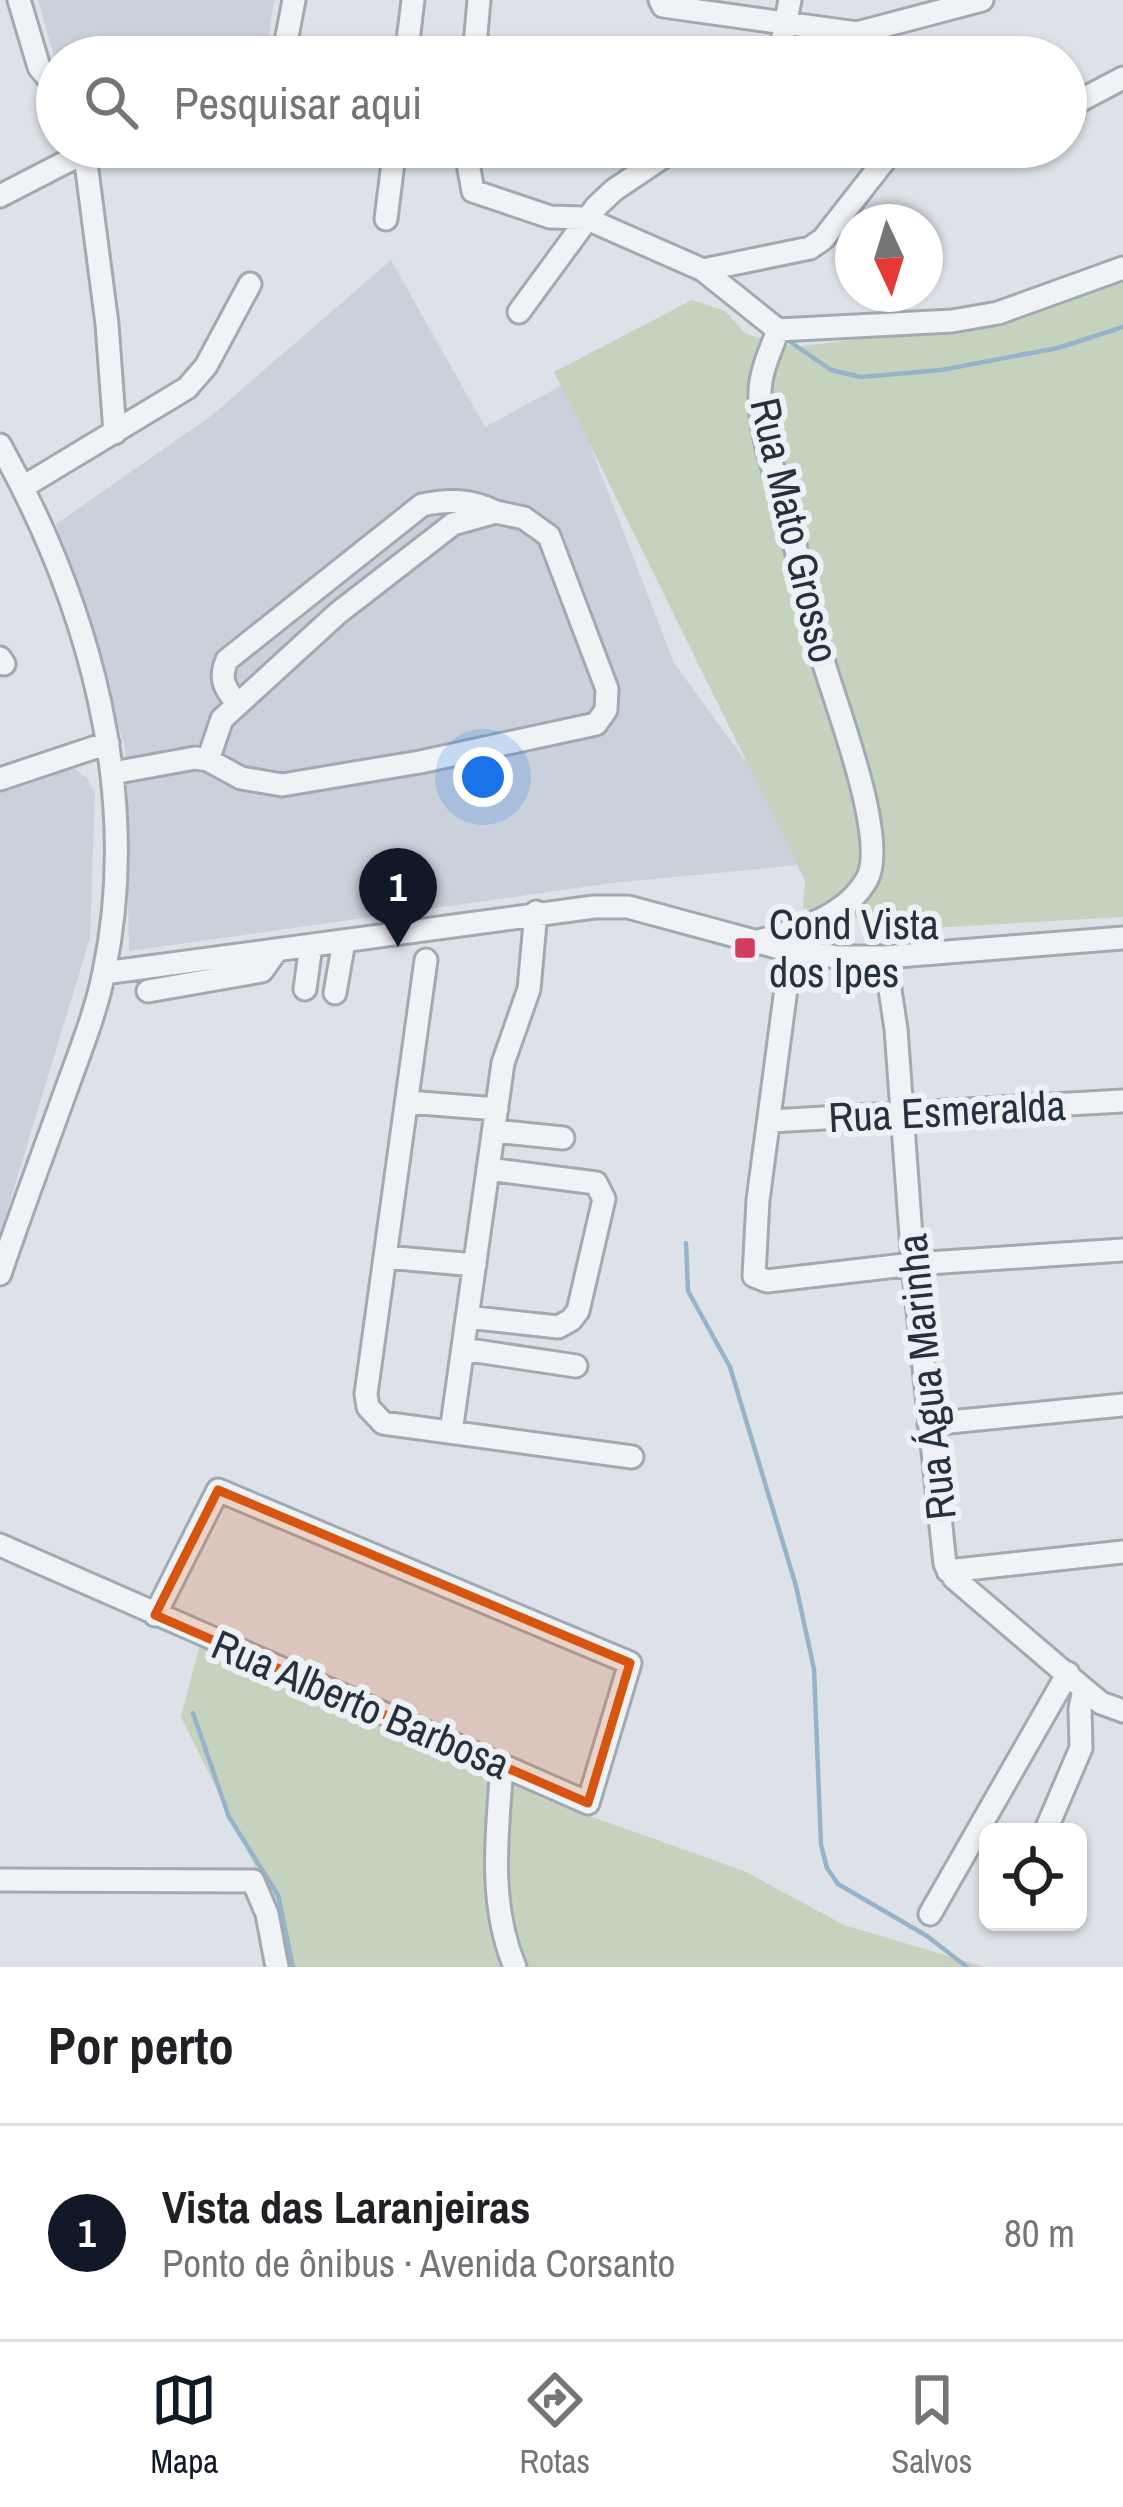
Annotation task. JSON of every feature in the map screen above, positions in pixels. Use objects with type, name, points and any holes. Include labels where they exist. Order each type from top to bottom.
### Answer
[{"type":"street","points":[[19,0],[36,58]]},
{"type":"street","points":[[287,36],[294,0]]},
{"type":"street","points":[[409,36],[413,0]]},
{"type":"street","points":[[476,36],[479,0]]},
{"type":"street","points":[[851,36],[982,0]]},
{"type":"street","points":[[660,2],[789,10],[856,33]]},
{"type":"street","points":[[1087,97],[1123,78]]},
{"type":"street","points":[[0,196],[56,168]]},
{"type":"street","points":[[92,168],[115,433]]},
{"type":"street","points":[[386,219],[392,168]]},
{"type":"street","points":[[469,168],[473,190],[550,217],[585,218],[703,270],[778,330],[975,317],[1052,296],[1123,268]]},
{"type":"street","points":[[519,312],[585,218],[647,168]]},
{"type":"street","points":[[703,270],[810,248],[823,239],[879,168]]},
{"type":"street","points":[[23,487],[198,379],[250,284]]},
{"type":"street","name":"Rua Mato Grosso","points":[[758,941],[802,928],[854,898],[870,874],[873,846],[864,796],[822,659],[768,446],[760,395],[763,368],[778,330]]},
{"type":"street","points":[[0,445],[59,563],[90,664],[113,772],[117,871],[104,973],[0,1274]]},
{"type":"street","points":[[113,772],[175,760],[208,760],[241,778],[282,785],[420,762],[596,724],[606,710],[608,689],[548,536],[524,518],[478,503],[445,500],[422,505],[227,660],[221,673],[225,689],[237,703]]},
{"type":"street","points":[[208,760],[222,718],[338,613],[453,524],[496,512]]},
{"type":"street","points":[[0,778],[108,743]]},
{"type":"street","points":[[104,973],[536,913],[628,908],[791,951],[885,957],[1123,938]]},
{"type":"street","points":[[451,1432],[503,1063],[529,989],[536,913]]},
{"type":"street","points":[[335,993],[344,941]]},
{"type":"street","points":[[305,989],[311,945]]},
{"type":"street","points":[[148,991],[262,971],[277,950]]},
{"type":"street","points":[[791,951],[758,1200],[754,1276],[767,1281],[913,1264],[1123,1250]]},
{"type":"street","name":"Rua Água Marinha","points":[[885,957],[929,1424],[948,1571],[1101,1702],[1123,1711]]},
{"type":"street","points":[[426,960],[366,1394],[368,1407],[383,1423],[632,1457]]},
{"type":"street","name":"Rua Esmeralda","points":[[770,1121],[1123,1101]]},
{"type":"street","points":[[409,1102],[563,1138]]},
{"type":"street","points":[[467,1317],[558,1327],[571,1320],[578,1311],[604,1199],[596,1183],[488,1169]]},
{"type":"street","points":[[386,1256],[475,1265]]},
{"type":"street","points":[[463,1349],[576,1366]]},
{"type":"street","points":[[929,1424],[1123,1405]]},
{"type":"street","name":"Rua Alberto Barbosa","points":[[0,1545],[155,1615],[588,1803],[630,1663],[218,1490],[155,1615]]},
{"type":"street","points":[[948,1571],[1123,1552]]},
{"type":"street","points":[[1049,1823],[1081,1748],[1076,1681]]},
{"type":"street","points":[[931,1914],[1076,1681]]},
{"type":"street","points":[[502,1766],[496,1898],[502,1937],[515,1967]]},
{"type":"street","points":[[0,1880],[254,1881],[267,1914],[277,1967]]},
{"type":"highlighted area","points":[[218,1490],[630,1663],[588,1803],[155,1615]]},
{"type":"shaded area","points":[[38,0],[274,0],[269,36],[48,36]]},
{"type":"shaded area","points":[[391,260],[485,427],[566,383],[674,663],[820,863],[613,883],[129,951],[125,747],[56,524],[211,416]]},
{"type":"shaded area","points":[[72,767],[87,778],[95,793],[90,938],[0,1234],[0,786]]},
{"type":"green space","points":[[1123,280],[1123,917],[913,929],[803,908],[805,880],[554,372],[692,300],[725,311],[746,334],[795,347],[998,322]]},
{"type":"green space","points":[[200,1644],[556,1804],[744,1871],[844,1925],[985,1967],[288,1967],[283,1923],[181,1717]]},
{"type":"waterway","points":[[786,339],[831,370],[861,377],[941,370],[1058,348],[1123,327]]},
{"type":"waterway","points":[[686,1243],[688,1291],[730,1367],[796,1586],[814,1669],[821,1845],[827,1868],[838,1884],[927,1936],[967,1967]]},
{"type":"waterway","points":[[193,1713],[229,1817],[278,1895],[293,1967]]},
{"type":"place","name":"Vista das Laranjeiras","points":[[398,947]]},
{"type":"place","name":"Cond Vista dos Ipes","points":[[745,948]]}]
